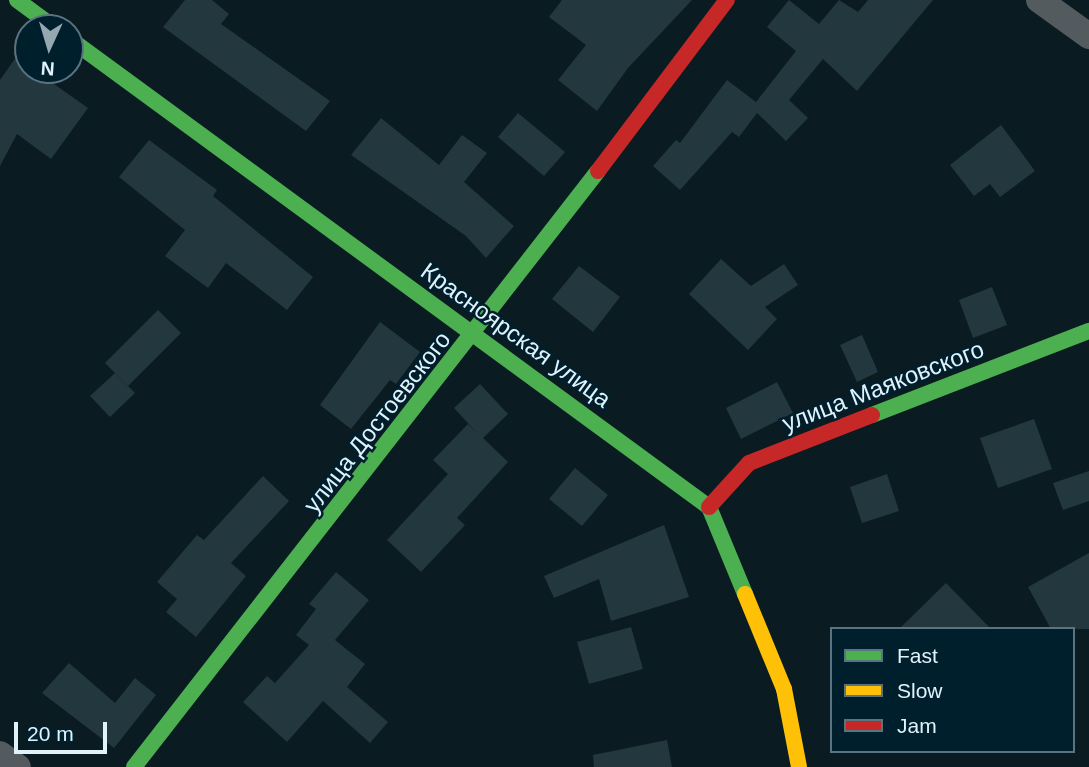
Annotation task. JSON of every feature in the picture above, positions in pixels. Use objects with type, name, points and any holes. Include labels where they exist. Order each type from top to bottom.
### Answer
[{"type":"street","points":[[17,0],[36,14]]},
{"type":"street","name":"улица Достоевского","points":[[134,767],[476,333],[727,0]]},
{"type":"street","points":[[1039,0],[1089,36]]},
{"type":"street","name":"Красноярская улица","points":[[84,49],[476,333],[709,507]]},
{"type":"street","name":"улица Маяковского","points":[[709,507],[749,463],[1089,331]]},
{"type":"street","points":[[709,507],[784,689],[799,767]]},
{"type":"street","points":[[0,754],[18,767]]},
{"type":"building","points":[[185,0],[212,0],[229,14],[221,24],[330,101],[306,131],[163,27]]},
{"type":"building","points":[[562,0],[692,0],[628,68],[597,111],[558,80],[586,45],[549,17]]},
{"type":"building","points":[[789,0],[819,24],[839,0],[858,12],[868,0],[933,0],[857,91],[823,59],[789,100],[808,118],[786,141],[757,113],[739,137],[732,132],[680,190],[653,166],[676,140],[680,143],[727,80],[756,102],[796,51],[767,27]]},
{"type":"building","points":[[14,60],[14,84],[54,84],[88,108],[51,159],[17,134],[0,166],[0,80]]},
{"type":"building","points":[[518,113],[565,152],[544,176],[498,137]]},
{"type":"building","points":[[381,118],[439,165],[462,135],[487,153],[464,182],[514,226],[486,258],[466,236],[351,155]]},
{"type":"building","points":[[1001,125],[1035,171],[1000,197],[990,184],[974,196],[950,165]]},
{"type":"building","points":[[149,140],[217,190],[213,196],[313,277],[287,310],[226,263],[208,288],[165,256],[185,230],[119,177]]},
{"type":"building","points":[[721,259],[751,286],[784,264],[798,285],[765,307],[777,319],[748,350],[689,294]]},
{"type":"building","points":[[579,266],[620,297],[593,332],[552,299]]},
{"type":"building","points":[[992,287],[1007,325],[973,338],[959,300]]},
{"type":"building","points":[[158,310],[181,333],[128,386],[105,363]]},
{"type":"building","points":[[380,322],[420,352],[396,384],[390,380],[351,429],[320,405]]},
{"type":"building","points":[[862,335],[878,372],[857,382],[840,345]]},
{"type":"building","points":[[115,373],[135,393],[110,417],[90,396]]},
{"type":"building","points":[[777,382],[793,413],[741,439],[726,408]]},
{"type":"building","points":[[480,384],[508,414],[483,438],[508,462],[457,518],[465,525],[421,572],[387,540],[448,474],[433,460],[468,424],[478,434],[454,408]]},
{"type":"building","points":[[1034,419],[1052,469],[998,488],[980,438]]},
{"type":"building","points":[[575,468],[608,495],[582,526],[549,499]]},
{"type":"building","points":[[1089,471],[1089,501],[1063,510],[1053,483]]},
{"type":"building","points":[[887,474],[899,511],[862,523],[850,487]]},
{"type":"building","points":[[263,476],[289,501],[231,563],[246,576],[196,637],[166,612],[177,599],[157,582],[197,535],[204,540]]},
{"type":"building","points":[[664,525],[689,597],[611,621],[599,579],[554,598],[544,576]]},
{"type":"building","points":[[1089,553],[1089,629],[1050,627],[1028,587]]},
{"type":"building","points":[[336,572],[369,600],[335,640],[365,664],[347,687],[388,722],[370,743],[323,701],[287,742],[243,702],[267,676],[275,683],[309,645],[296,635],[316,609],[309,604]]},
{"type":"building","points":[[946,583],[989,627],[901,627]]},
{"type":"building","points":[[631,627],[643,669],[589,684],[577,642]]},
{"type":"building","points":[[69,663],[115,703],[135,678],[156,695],[114,748],[42,693]]},
{"type":"building","points":[[667,740],[672,767],[594,767],[593,755]]},
{"type":"traffic: fast","points":[[17,0],[36,14]]},
{"type":"traffic: fast","points":[[84,49],[709,507],[745,594]]},
{"type":"traffic: fast","points":[[134,767],[598,171]]},
{"type":"traffic: fast","points":[[872,415],[1089,331]]},
{"type":"traffic: slow","points":[[745,594],[784,689],[799,767]]},
{"type":"traffic: jam","points":[[598,171],[727,0]]},
{"type":"traffic: jam","points":[[709,507],[749,463],[872,415]]}]
